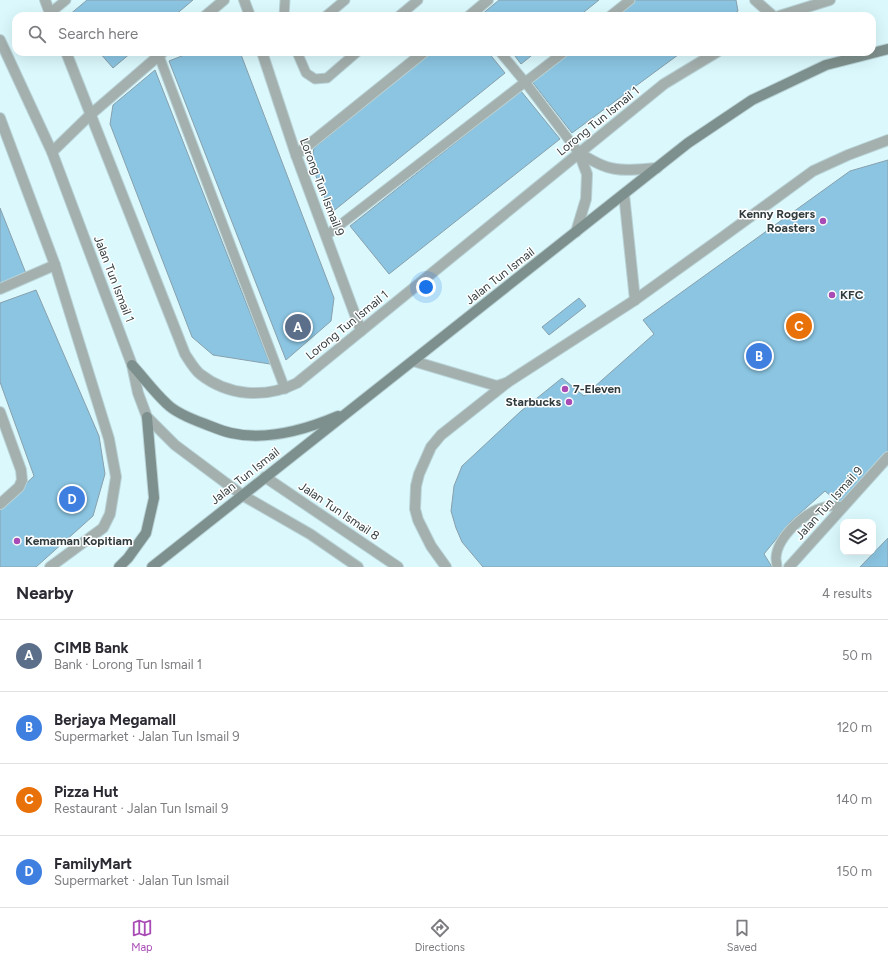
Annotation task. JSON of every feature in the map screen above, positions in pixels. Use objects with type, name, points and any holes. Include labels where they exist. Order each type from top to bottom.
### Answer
[{"type":"main road","name":"Jalan Tun Ismail","points":[[876,52],[888,49]]},
{"type":"main road","name":"Jalan Tun Ismail","points":[[152,567],[688,143],[752,100],[826,65],[861,56]]},
{"type":"main road","points":[[132,365],[168,405],[196,420],[230,432],[257,435],[278,434],[325,421],[352,409]]},
{"type":"main road","points":[[119,567],[128,558],[146,533],[154,498],[147,417]]},
{"type":"street","points":[[45,0],[50,12]]},
{"type":"street","points":[[210,12],[224,0]]},
{"type":"street","points":[[244,0],[248,12]]},
{"type":"street","points":[[474,12],[488,0]]},
{"type":"street","points":[[755,0],[768,12]]},
{"type":"street","points":[[792,12],[830,0]]},
{"type":"street","name":"Jalan Tun Ismail 1","points":[[0,40],[52,152],[132,365],[138,393],[147,417],[175,445],[242,495]]},
{"type":"street","name":"Lorong Tun Ismail 1","points":[[68,56],[185,354],[198,373],[221,387],[239,392],[261,393],[285,389],[297,383],[664,84],[710,56]]},
{"type":"street","points":[[52,152],[90,115],[159,56]]},
{"type":"street","name":"Lorong Tun Ismail 9","points":[[263,56],[296,155],[361,331]]},
{"type":"street","points":[[296,155],[419,56]]},
{"type":"street","points":[[0,118],[56,265],[109,439],[116,477],[110,514],[103,528],[50,567]]},
{"type":"street","points":[[446,567],[431,546],[418,520],[415,509],[415,498],[419,474],[431,447],[441,436],[508,382],[635,300],[813,170],[888,140]]},
{"type":"street","points":[[579,153],[608,168],[626,170],[657,168]]},
{"type":"street","points":[[576,232],[586,199],[587,174],[579,153]]},
{"type":"street","points":[[624,194],[635,300]]},
{"type":"street","points":[[0,289],[56,265]]},
{"type":"street","points":[[413,361],[497,386],[508,382]]},
{"type":"street","points":[[0,412],[21,470],[22,480],[19,487],[0,504]]},
{"type":"street","name":"Jalan Tun Ismail 9","points":[[790,567],[888,457]]},
{"type":"street","name":"Jalan Tun Ismail 8","points":[[265,477],[398,567]]},
{"type":"street","points":[[242,495],[310,534],[358,567]]},
{"type":"lane","points":[[54,12],[66,0]]},
{"type":"lane","points":[[284,12],[285,0]]},
{"type":"lane","points":[[331,12],[345,0]]},
{"type":"lane","points":[[404,12],[418,0]]},
{"type":"lane","points":[[615,12],[630,0]]},
{"type":"lane","points":[[162,56],[285,389]]},
{"type":"lane","points":[[299,56],[306,73],[315,79],[327,78],[352,56]]},
{"type":"lane","points":[[503,56],[579,153]]},
{"type":"lane","points":[[326,235],[559,56]]},
{"type":"lane","points":[[777,567],[776,557],[780,544],[798,521],[815,510],[826,506],[843,507]]},
{"type":"building","points":[[87,0],[193,0],[179,12],[73,12]]},
{"type":"building","points":[[499,0],[599,0],[584,12],[485,12]]},
{"type":"building","points":[[633,0],[736,0],[738,11],[737,12],[617,12]]},
{"type":"building","points":[[102,56],[127,56],[113,68]]},
{"type":"building","points":[[182,56],[242,56],[334,298],[331,321],[286,360],[169,61]]},
{"type":"building","points":[[427,56],[491,56],[505,73],[331,213],[311,164],[314,148]]},
{"type":"building","points":[[515,56],[531,56],[521,64]]},
{"type":"building","points":[[561,56],[677,56],[572,133],[530,79]]},
{"type":"building","points":[[155,70],[270,364],[213,355],[192,337],[110,124],[113,105]]},
{"type":"building","points":[[521,91],[560,139],[389,274],[350,226]]},
{"type":"building","points":[[888,160],[888,451],[861,484],[840,504],[825,491],[790,522],[764,554],[772,567],[483,567],[462,542],[451,511],[454,486],[462,466],[521,411],[562,378],[584,396],[654,334],[643,320],[850,171]]},
{"type":"building","points":[[0,208],[27,276],[0,287]]},
{"type":"building","points":[[36,290],[99,436],[105,474],[93,516],[36,567],[0,567],[0,508],[34,476],[0,382],[0,303]]},
{"type":"building","points":[[579,298],[586,306],[549,335],[542,327]]},
{"type":"building","points":[[888,538],[888,567],[860,567],[872,555],[876,555],[876,550]]},
{"type":"place","name":"Kenny Rogers Roasters","points":[[823,221]]},
{"type":"place","name":"KFC","points":[[832,295]]},
{"type":"place","name":"Pizza Hut","points":[[799,326]]},
{"type":"place","name":"CIMB Bank","points":[[298,327]]},
{"type":"place","name":"Berjaya Megamall","points":[[759,356]]},
{"type":"place","name":"7-Eleven","points":[[565,389]]},
{"type":"place","name":"Starbucks","points":[[569,402]]},
{"type":"place","name":"FamilyMart","points":[[72,499]]},
{"type":"place","name":"Kemaman Kopitiam","points":[[17,541]]}]
